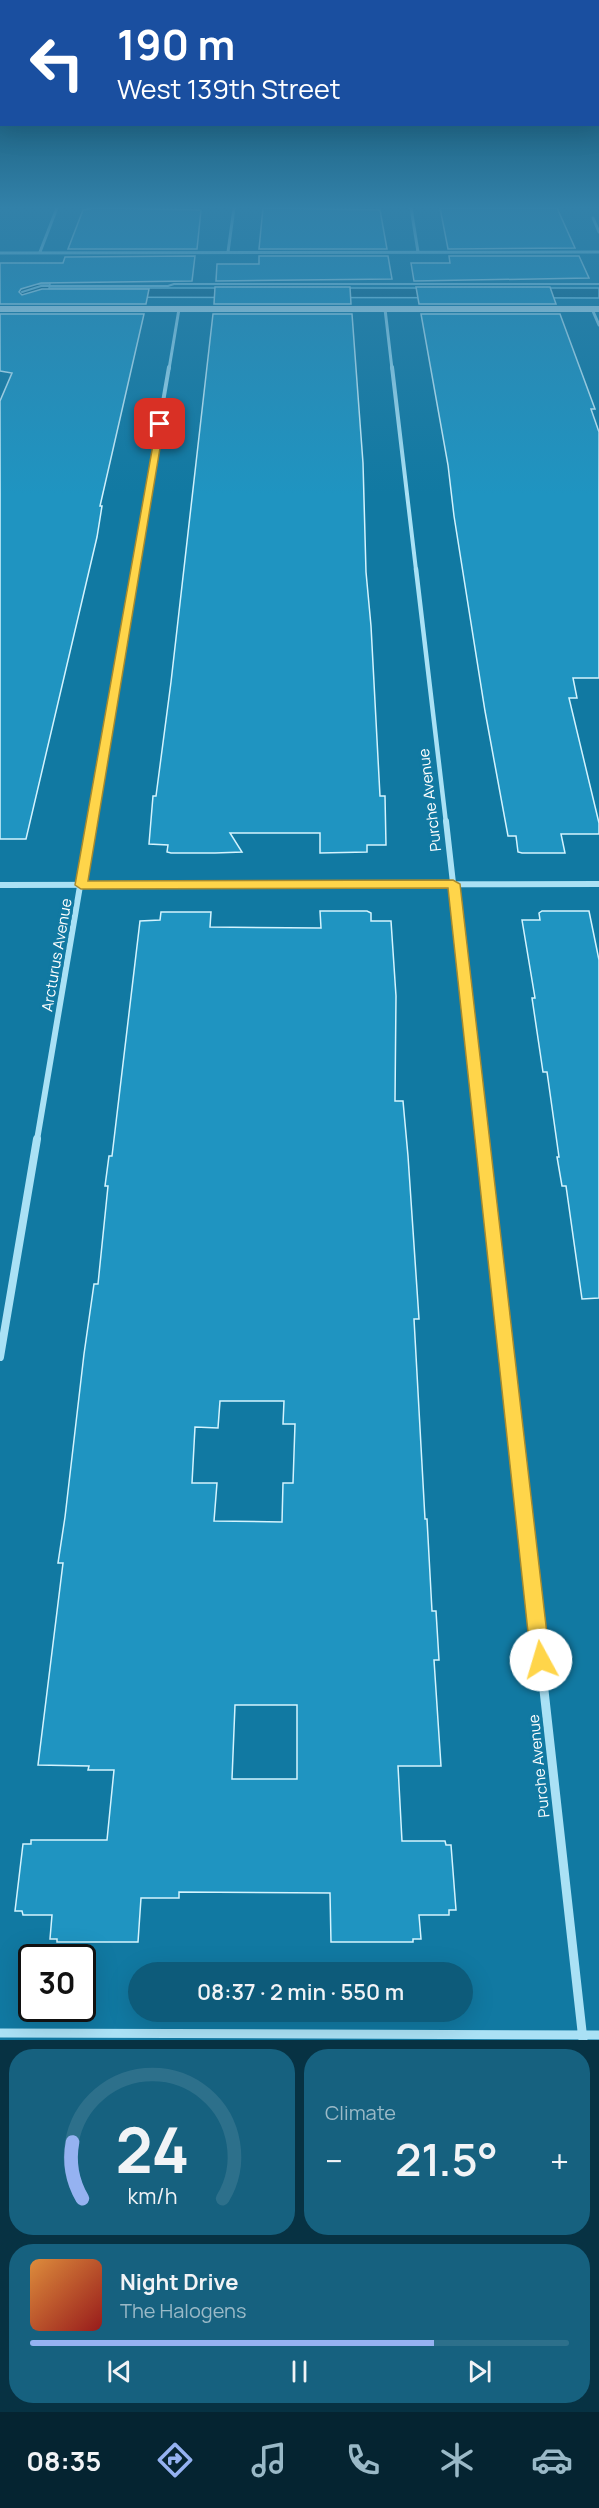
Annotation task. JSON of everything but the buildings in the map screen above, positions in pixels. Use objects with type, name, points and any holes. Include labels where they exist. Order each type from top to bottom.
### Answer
[{"type":"street","points":[[0,309],[596,309],[599,325]]},
{"type":"street","name":"Arcturus Avenue","points":[[0,1357],[179,309]]},
{"type":"street","name":"Purche Avenue","points":[[385,309],[453,884],[583,2038]]},
{"type":"street","points":[[0,885],[599,884]]},
{"type":"street","points":[[0,2033],[583,2038],[599,2035]]},
{"type":"route","points":[[160,424],[81,885],[453,884],[541,1660]]}]
